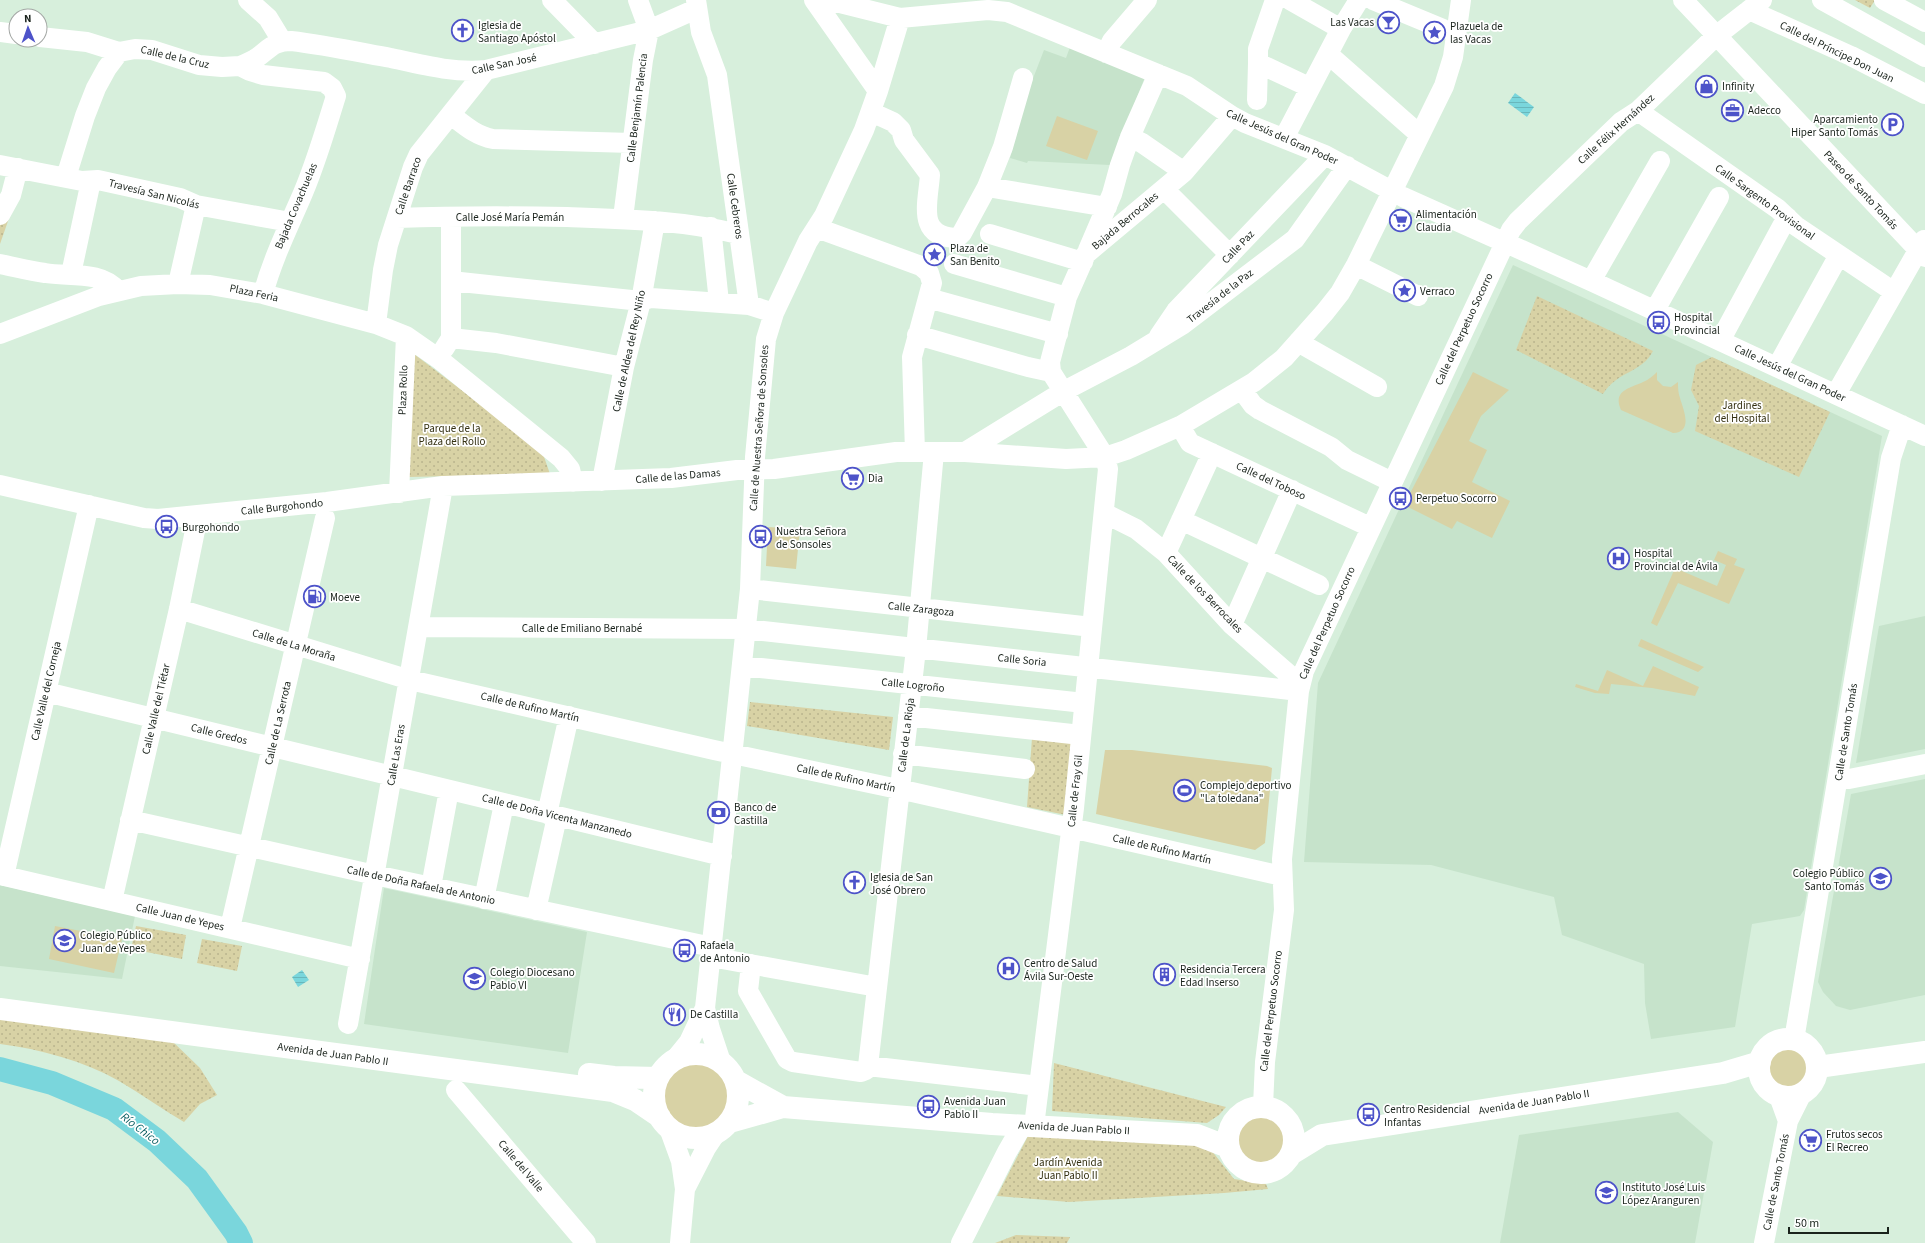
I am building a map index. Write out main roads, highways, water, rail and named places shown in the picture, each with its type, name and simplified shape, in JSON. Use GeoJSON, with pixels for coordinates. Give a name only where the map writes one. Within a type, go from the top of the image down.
{"type":"FeatureCollection","features":[{"type":"Feature","properties":{"kind":"main road","name":"Avenida de Juan Pablo II"},"geometry":{"type":"LineString","coordinates":[[0,994],[614,1077],[658,1078]]}},
{"type":"Feature","properties":{"kind":"main road","name":"Avenida de Juan Pablo II"},"geometry":{"type":"LineString","coordinates":[[0,1009],[613,1091],[635,1100],[664,1123]]}},
{"type":"Feature","properties":{"kind":"main road"},"geometry":{"type":"LineString","coordinates":[[1780,1040],[1794,1040],[1803,1043],[1811,1049],[1816,1058],[1818,1067],[1814,1083],[1801,1095],[1790,1098],[1779,1096],[1769,1090],[1761,1071],[1763,1053],[1772,1044],[1780,1040]]}},
{"type":"Feature","properties":{"kind":"main road"},"geometry":{"type":"LineString","coordinates":[[1818,1067],[1925,1052]]}},
{"type":"Feature","properties":{"kind":"main road"},"geometry":{"type":"LineString","coordinates":[[692,1054],[707,1055],[722,1062],[730,1070],[736,1081],[739,1095],[737,1109],[723,1127],[700,1138],[683,1136],[664,1123],[655,1105],[654,1091],[658,1078],[666,1066],[676,1058],[692,1054]]}},
{"type":"Feature","properties":{"kind":"main road","name":"Avenida de Juan Pablo II"},"geometry":{"type":"LineString","coordinates":[[1291,1154],[1322,1135],[1723,1073],[1761,1071]]}},
{"type":"Feature","properties":{"kind":"main road","name":"Avenida de Juan Pablo II"},"geometry":{"type":"LineString","coordinates":[[736,1081],[783,1107]]}},
{"type":"Feature","properties":{"kind":"main road"},"geometry":{"type":"LineString","coordinates":[[1263,1106],[1280,1112],[1292,1127],[1295,1141],[1291,1154],[1286,1162],[1278,1168],[1258,1173],[1239,1165],[1229,1137],[1243,1112],[1263,1106]]}},
{"type":"Feature","properties":{"kind":"main road","name":"Avenida de Juan Pablo II"},"geometry":{"type":"LineString","coordinates":[[723,1127],[783,1107],[992,1124],[1229,1137]]}},
{"type":"Feature","properties":{"kind":"main road","name":"Avenida de Juan Pablo II"},"geometry":{"type":"LineString","coordinates":[[1292,1127],[1322,1135]]}},
{"type":"Feature","properties":{"kind":"water"},"geometry":{"type":"Polygon","coordinates":[[[1515,93],[1534,107],[1527,117],[1508,103],[1515,93]]]}},
{"type":"Feature","properties":{"kind":"water"},"geometry":{"type":"Polygon","coordinates":[[[302,970],[309,980],[298,987],[292,977],[302,970]]]}},
{"type":"Feature","properties":{"kind":"waterway","name":"Río Chico"},"geometry":{"type":"LineString","coordinates":[[0,1069],[52,1083],[114,1109],[157,1141],[197,1179],[236,1233],[241,1243]]}},
{"type":"Feature","properties":{"kind":"place","name":"Las Vacas"},"geometry":{"type":"Point","coordinates":[1389,22]}},
{"type":"Feature","properties":{"kind":"place","name":"Iglesia de Santiago Apóstol"},"geometry":{"type":"Point","coordinates":[463,31]}},
{"type":"Feature","properties":{"kind":"place","name":"Plazuela de las Vacas"},"geometry":{"type":"Point","coordinates":[1434,32]}},
{"type":"Feature","properties":{"kind":"place","name":"Infinity"},"geometry":{"type":"Point","coordinates":[1707,86]}},
{"type":"Feature","properties":{"kind":"place","name":"Adecco"},"geometry":{"type":"Point","coordinates":[1733,110]}},
{"type":"Feature","properties":{"kind":"place","name":"Aparcamiento Hiper Santo Tomás"},"geometry":{"type":"Point","coordinates":[1893,125]}},
{"type":"Feature","properties":{"kind":"place","name":"Alimentación Claudia"},"geometry":{"type":"Point","coordinates":[1401,220]}},
{"type":"Feature","properties":{"kind":"place","name":"Plaza de San Benito"},"geometry":{"type":"Point","coordinates":[935,254]}},
{"type":"Feature","properties":{"kind":"place","name":"Verraco"},"geometry":{"type":"Point","coordinates":[1405,291]}},
{"type":"Feature","properties":{"kind":"place","name":"Hospital Provincial"},"geometry":{"type":"Point","coordinates":[1659,323]}},
{"type":"Feature","properties":{"kind":"place","name":"Dia"},"geometry":{"type":"Point","coordinates":[853,478]}},
{"type":"Feature","properties":{"kind":"place","name":"Perpetuo Socorro"},"geometry":{"type":"Point","coordinates":[1400,498]}},
{"type":"Feature","properties":{"kind":"place","name":"Burgohondo"},"geometry":{"type":"Point","coordinates":[167,527]}},
{"type":"Feature","properties":{"kind":"place","name":"Nuestra Señora de Sonsoles"},"geometry":{"type":"Point","coordinates":[760,537]}},
{"type":"Feature","properties":{"kind":"place","name":"Hospital Provincial de Ávila"},"geometry":{"type":"Point","coordinates":[1619,559]}},
{"type":"Feature","properties":{"kind":"place","name":"Moeve"},"geometry":{"type":"Point","coordinates":[315,597]}},
{"type":"Feature","properties":{"kind":"place","name":"Complejo deportivo \"La toledana\""},"geometry":{"type":"Point","coordinates":[1184,791]}},
{"type":"Feature","properties":{"kind":"place","name":"Banco de Castilla"},"geometry":{"type":"Point","coordinates":[718,813]}},
{"type":"Feature","properties":{"kind":"place","name":"Colegio Público Santo Tomás"},"geometry":{"type":"Point","coordinates":[1880,879]}},
{"type":"Feature","properties":{"kind":"place","name":"Iglesia de San José Obrero"},"geometry":{"type":"Point","coordinates":[855,883]}},
{"type":"Feature","properties":{"kind":"place","name":"Colegio Público Juan de Yepes"},"geometry":{"type":"Point","coordinates":[65,941]}},
{"type":"Feature","properties":{"kind":"place","name":"Rafaela de Antonio"},"geometry":{"type":"Point","coordinates":[685,951]}},
{"type":"Feature","properties":{"kind":"place","name":"Centro de Salud Ávila Sur-Oeste"},"geometry":{"type":"Point","coordinates":[1008,969]}},
{"type":"Feature","properties":{"kind":"place","name":"Residencia Tercera Edad Inserso"},"geometry":{"type":"Point","coordinates":[1164,975]}},
{"type":"Feature","properties":{"kind":"place","name":"Colegio Diocesano Pablo VI"},"geometry":{"type":"Point","coordinates":[475,978]}},
{"type":"Feature","properties":{"kind":"place","name":"De Castilla"},"geometry":{"type":"Point","coordinates":[675,1014]}},
{"type":"Feature","properties":{"kind":"place","name":"Avenida Juan Pablo II"},"geometry":{"type":"Point","coordinates":[929,1107]}},
{"type":"Feature","properties":{"kind":"place","name":"Centro Residencial Infantas"},"geometry":{"type":"Point","coordinates":[1369,1115]}},
{"type":"Feature","properties":{"kind":"place","name":"Frutos secos El Recreo"},"geometry":{"type":"Point","coordinates":[1810,1140]}},
{"type":"Feature","properties":{"kind":"place","name":"Instituto José Luis López Aranguren"},"geometry":{"type":"Point","coordinates":[1607,1193]}},
{"type":"Feature","properties":{"kind":"park label","name":"Jardines del Hospital"},"geometry":{"type":"Point","coordinates":[1742,411]}},
{"type":"Feature","properties":{"kind":"park label","name":"Parque de la Plaza del Rollo"},"geometry":{"type":"Point","coordinates":[452,434]}},
{"type":"Feature","properties":{"kind":"park label","name":"Jardín Avenida Juan Pablo II"},"geometry":{"type":"Point","coordinates":[1068,1168]}}]}
